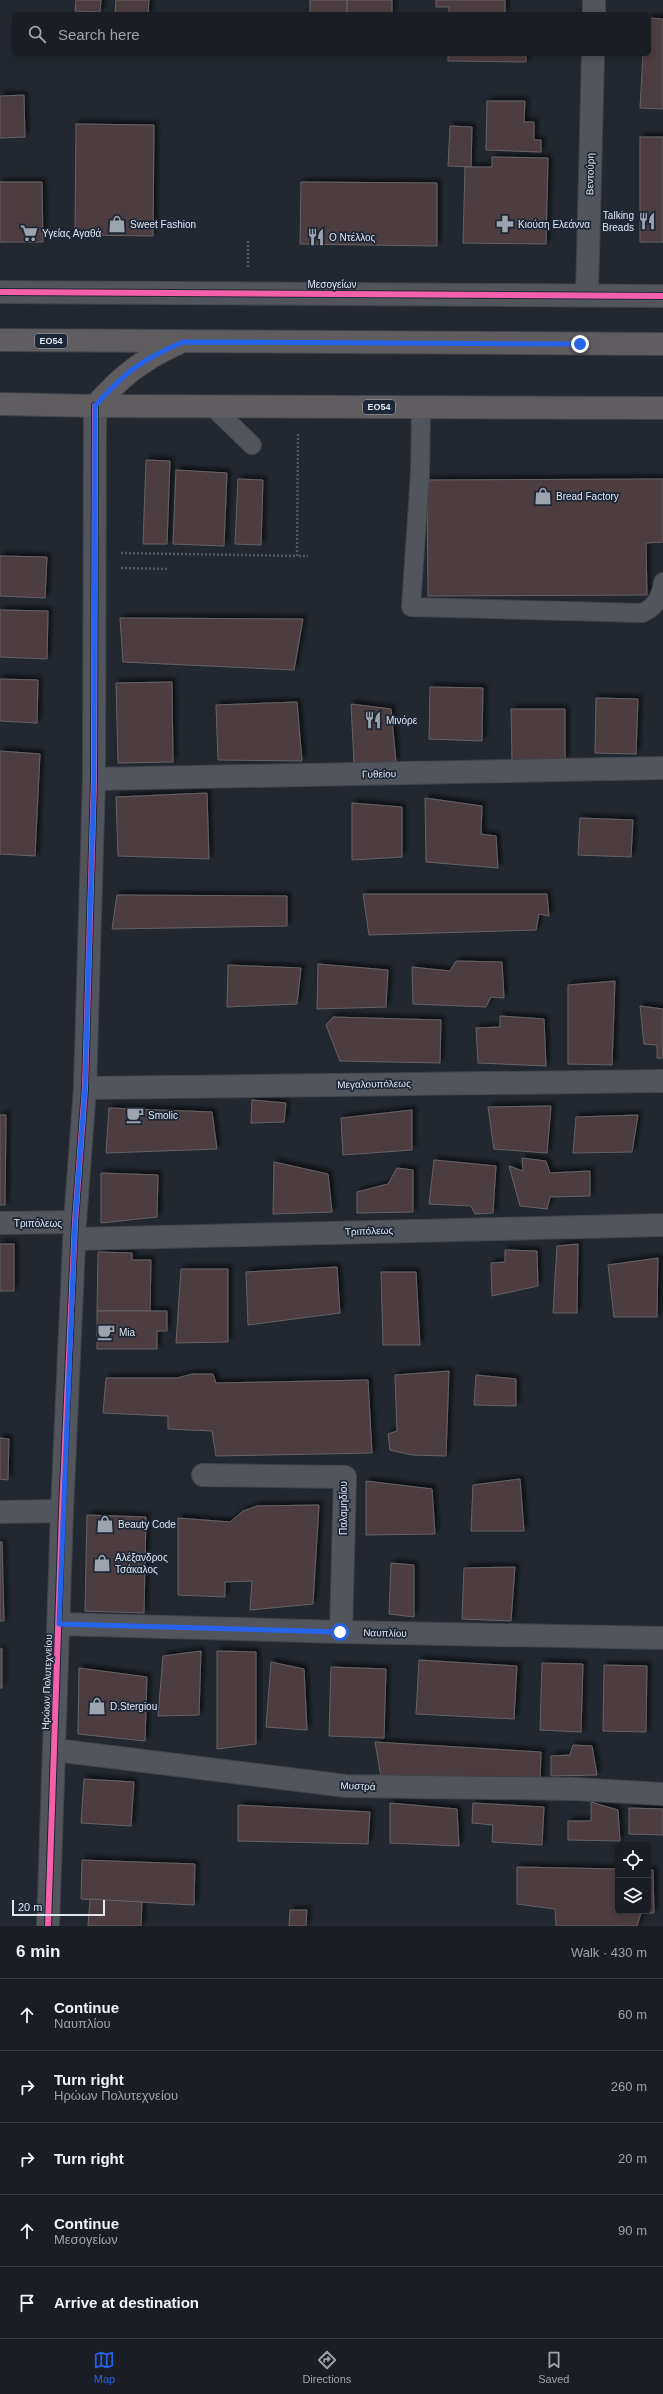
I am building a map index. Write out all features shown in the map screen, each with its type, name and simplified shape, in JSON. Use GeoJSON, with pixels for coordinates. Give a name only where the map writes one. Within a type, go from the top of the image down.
{"type":"FeatureCollection","features":[{"type":"Feature","properties":{"kind":"main road","name":"ΕΟ54"},"geometry":{"type":"LineString","coordinates":[[0,340],[663,344]]}},
{"type":"Feature","properties":{"kind":"main road"},"geometry":{"type":"LineString","coordinates":[[95,406],[114,385],[139,363],[183,342]]}},
{"type":"Feature","properties":{"kind":"main road","name":"ΕΟ54"},"geometry":{"type":"LineString","coordinates":[[0,404],[213,407],[663,408]]}},
{"type":"Feature","properties":{"kind":"street"},"geometry":{"type":"LineString","coordinates":[[594,0],[594,12]]}},
{"type":"Feature","properties":{"kind":"street","name":"Βεντούρη"},"geometry":{"type":"LineString","coordinates":[[587,295],[593,56]]}},
{"type":"Feature","properties":{"kind":"street","name":"Μεσογείων"},"geometry":{"type":"LineString","coordinates":[[0,292],[663,296]]}},
{"type":"Feature","properties":{"kind":"street","name":"Ηρώων Πολυτεχνείου"},"geometry":{"type":"LineString","coordinates":[[48,1926],[62,1511],[75,1231],[85,1088],[94,779],[95,406]]}},
{"type":"Feature","properties":{"kind":"street","name":"Γυθείου"},"geometry":{"type":"LineString","coordinates":[[94,779],[663,768]]}},
{"type":"Feature","properties":{"kind":"street","name":"Μεγαλουπόλεως"},"geometry":{"type":"LineString","coordinates":[[85,1088],[663,1081]]}},
{"type":"Feature","properties":{"kind":"street","name":"Τριπόλεως"},"geometry":{"type":"LineString","coordinates":[[0,1223],[75,1231],[663,1225]]}},
{"type":"Feature","properties":{"kind":"street","name":"Παλαμηδίου"},"geometry":{"type":"LineString","coordinates":[[202,1475],[345,1477],[340,1632]]}},
{"type":"Feature","properties":{"kind":"street"},"geometry":{"type":"LineString","coordinates":[[0,1512],[62,1511]]}},
{"type":"Feature","properties":{"kind":"street","name":"Ναυπλίου"},"geometry":{"type":"LineString","coordinates":[[59,1624],[340,1632],[663,1638]]}},
{"type":"Feature","properties":{"kind":"street","name":"Μυστρά"},"geometry":{"type":"LineString","coordinates":[[55,1750],[346,1786],[575,1789],[663,1794]]}},
{"type":"Feature","properties":{"kind":"lane"},"geometry":{"type":"LineString","coordinates":[[213,407],[252,445]]}},
{"type":"Feature","properties":{"kind":"lane"},"geometry":{"type":"LineString","coordinates":[[421,407],[420,474],[411,607],[642,613],[649,610],[661,595],[663,582]]}},
{"type":"Feature","properties":{"kind":"path"},"geometry":{"type":"LineString","coordinates":[[297,556],[298,406]]}},
{"type":"Feature","properties":{"kind":"path"},"geometry":{"type":"LineString","coordinates":[[95,560],[308,556]]}},
{"type":"Feature","properties":{"kind":"path"},"geometry":{"type":"LineString","coordinates":[[95,560],[169,569]]}},
{"type":"Feature","properties":{"kind":"building"},"geometry":{"type":"Polygon","coordinates":[[[76,0],[101,0],[100,12],[75,11],[76,0]]]}},
{"type":"Feature","properties":{"kind":"building"},"geometry":{"type":"Polygon","coordinates":[[[116,0],[149,0],[148,12],[115,12],[116,0]]]}},
{"type":"Feature","properties":{"kind":"building"},"geometry":{"type":"Polygon","coordinates":[[[310,0],[347,0],[347,12],[310,12],[310,0]]]}},
{"type":"Feature","properties":{"kind":"building"},"geometry":{"type":"Polygon","coordinates":[[[347,0],[392,0],[392,12],[347,12],[347,0]]]}},
{"type":"Feature","properties":{"kind":"building"},"geometry":{"type":"Polygon","coordinates":[[[436,0],[505,0],[505,12],[449,12],[449,7],[436,7],[436,0]]]}},
{"type":"Feature","properties":{"kind":"building"},"geometry":{"type":"Polygon","coordinates":[[[651,18],[663,19],[663,109],[640,108],[643,56],[651,56],[651,18]]]}},
{"type":"Feature","properties":{"kind":"building"},"geometry":{"type":"Polygon","coordinates":[[[448,56],[526,56],[526,62],[448,61],[448,56]]]}},
{"type":"Feature","properties":{"kind":"building"},"geometry":{"type":"Polygon","coordinates":[[[24,95],[25,137],[0,138],[0,96],[24,95]]]}},
{"type":"Feature","properties":{"kind":"building"},"geometry":{"type":"Polygon","coordinates":[[[487,101],[525,101],[524,122],[534,122],[534,140],[541,140],[541,152],[486,150],[487,101]]]}},
{"type":"Feature","properties":{"kind":"building"},"geometry":{"type":"Polygon","coordinates":[[[76,124],[154,125],[153,236],[75,235],[76,124]]]}},
{"type":"Feature","properties":{"kind":"building"},"geometry":{"type":"Polygon","coordinates":[[[450,126],[472,127],[471,167],[448,166],[450,126]]]}},
{"type":"Feature","properties":{"kind":"building"},"geometry":{"type":"Polygon","coordinates":[[[640,137],[663,137],[663,242],[640,242],[640,137]]]}},
{"type":"Feature","properties":{"kind":"building"},"geometry":{"type":"Polygon","coordinates":[[[492,157],[548,158],[546,244],[463,243],[465,167],[492,167],[492,157]]]}},
{"type":"Feature","properties":{"kind":"building"},"geometry":{"type":"Polygon","coordinates":[[[0,182],[42,182],[43,242],[0,242],[0,182]]]}},
{"type":"Feature","properties":{"kind":"building"},"geometry":{"type":"Polygon","coordinates":[[[301,182],[437,183],[437,246],[300,244],[301,182]]]}},
{"type":"Feature","properties":{"kind":"building"},"geometry":{"type":"Polygon","coordinates":[[[146,460],[170,461],[167,544],[143,544],[146,460]]]}},
{"type":"Feature","properties":{"kind":"building"},"geometry":{"type":"Polygon","coordinates":[[[176,470],[227,473],[224,546],[173,544],[176,470]]]}},
{"type":"Feature","properties":{"kind":"building"},"geometry":{"type":"Polygon","coordinates":[[[238,479],[263,480],[261,545],[235,544],[238,479]]]}},
{"type":"Feature","properties":{"kind":"building"},"geometry":{"type":"Polygon","coordinates":[[[663,479],[663,542],[646,543],[647,595],[428,596],[427,480],[663,479]]]}},
{"type":"Feature","properties":{"kind":"building"},"geometry":{"type":"Polygon","coordinates":[[[0,556],[47,557],[45,598],[0,596],[0,556]]]}},
{"type":"Feature","properties":{"kind":"building"},"geometry":{"type":"Polygon","coordinates":[[[0,610],[48,611],[47,659],[0,657],[0,610]]]}},
{"type":"Feature","properties":{"kind":"building"},"geometry":{"type":"Polygon","coordinates":[[[120,618],[303,619],[294,670],[123,662],[120,618]]]}},
{"type":"Feature","properties":{"kind":"building"},"geometry":{"type":"Polygon","coordinates":[[[0,679],[38,680],[37,723],[0,721],[0,679]]]}},
{"type":"Feature","properties":{"kind":"building"},"geometry":{"type":"Polygon","coordinates":[[[172,682],[173,762],[118,763],[116,683],[172,682]]]}},
{"type":"Feature","properties":{"kind":"building"},"geometry":{"type":"Polygon","coordinates":[[[430,687],[483,688],[482,741],[429,739],[430,687]]]}},
{"type":"Feature","properties":{"kind":"building"},"geometry":{"type":"Polygon","coordinates":[[[596,698],[638,699],[636,754],[595,753],[596,698]]]}},
{"type":"Feature","properties":{"kind":"building"},"geometry":{"type":"Polygon","coordinates":[[[297,702],[302,761],[218,760],[216,705],[297,702]]]}},
{"type":"Feature","properties":{"kind":"building"},"geometry":{"type":"Polygon","coordinates":[[[351,704],[391,709],[396,762],[354,763],[351,704]]]}},
{"type":"Feature","properties":{"kind":"building"},"geometry":{"type":"Polygon","coordinates":[[[511,709],[565,709],[565,760],[512,760],[511,709]]]}},
{"type":"Feature","properties":{"kind":"building"},"geometry":{"type":"Polygon","coordinates":[[[0,751],[40,754],[35,856],[0,854],[0,751]]]}},
{"type":"Feature","properties":{"kind":"building"},"geometry":{"type":"Polygon","coordinates":[[[207,793],[209,859],[118,856],[116,797],[207,793]]]}},
{"type":"Feature","properties":{"kind":"building"},"geometry":{"type":"Polygon","coordinates":[[[425,798],[482,806],[481,834],[496,836],[498,868],[426,862],[425,798]]]}},
{"type":"Feature","properties":{"kind":"building"},"geometry":{"type":"Polygon","coordinates":[[[352,803],[402,807],[402,857],[352,860],[352,803]]]}},
{"type":"Feature","properties":{"kind":"building"},"geometry":{"type":"Polygon","coordinates":[[[580,818],[633,820],[631,857],[578,855],[580,818]]]}},
{"type":"Feature","properties":{"kind":"building"},"geometry":{"type":"Polygon","coordinates":[[[363,894],[547,894],[549,916],[539,914],[536,930],[369,935],[363,894]]]}},
{"type":"Feature","properties":{"kind":"building"},"geometry":{"type":"Polygon","coordinates":[[[117,895],[287,896],[287,926],[112,929],[117,895]]]}},
{"type":"Feature","properties":{"kind":"building"},"geometry":{"type":"Polygon","coordinates":[[[456,961],[502,962],[504,998],[491,997],[486,1007],[413,1004],[412,967],[450,971],[456,961]]]}},
{"type":"Feature","properties":{"kind":"building"},"geometry":{"type":"Polygon","coordinates":[[[318,964],[388,970],[386,1007],[317,1009],[318,964]]]}},
{"type":"Feature","properties":{"kind":"building"},"geometry":{"type":"Polygon","coordinates":[[[228,965],[301,968],[297,1004],[227,1007],[228,965]]]}},
{"type":"Feature","properties":{"kind":"building"},"geometry":{"type":"Polygon","coordinates":[[[615,981],[612,1065],[568,1064],[568,985],[615,981]]]}},
{"type":"Feature","properties":{"kind":"building"},"geometry":{"type":"Polygon","coordinates":[[[640,1006],[663,1009],[663,1058],[657,1058],[657,1045],[644,1044],[640,1006]]]}},
{"type":"Feature","properties":{"kind":"building"},"geometry":{"type":"Polygon","coordinates":[[[500,1016],[544,1019],[546,1066],[478,1063],[476,1028],[500,1027],[500,1016]]]}},
{"type":"Feature","properties":{"kind":"building"},"geometry":{"type":"Polygon","coordinates":[[[333,1017],[441,1020],[440,1063],[340,1061],[326,1025],[333,1017]]]}},
{"type":"Feature","properties":{"kind":"building"},"geometry":{"type":"Polygon","coordinates":[[[252,1100],[286,1103],[284,1122],[251,1123],[252,1100]]]}},
{"type":"Feature","properties":{"kind":"building"},"geometry":{"type":"Polygon","coordinates":[[[551,1106],[547,1153],[494,1149],[488,1107],[551,1106]]]}},
{"type":"Feature","properties":{"kind":"building"},"geometry":{"type":"Polygon","coordinates":[[[109,1108],[212,1112],[217,1149],[106,1153],[109,1108]]]}},
{"type":"Feature","properties":{"kind":"building"},"geometry":{"type":"Polygon","coordinates":[[[412,1110],[412,1150],[343,1155],[341,1118],[412,1110]]]}},
{"type":"Feature","properties":{"kind":"building"},"geometry":{"type":"Polygon","coordinates":[[[0,1115],[6,1115],[5,1205],[0,1205],[0,1115]]]}},
{"type":"Feature","properties":{"kind":"building"},"geometry":{"type":"Polygon","coordinates":[[[638,1115],[632,1152],[573,1153],[576,1117],[638,1115]]]}},
{"type":"Feature","properties":{"kind":"building"},"geometry":{"type":"Polygon","coordinates":[[[522,1158],[546,1161],[550,1173],[590,1171],[590,1196],[550,1197],[547,1209],[520,1206],[509,1166],[523,1171],[522,1158]]]}},
{"type":"Feature","properties":{"kind":"building"},"geometry":{"type":"Polygon","coordinates":[[[434,1160],[496,1166],[493,1213],[475,1214],[471,1206],[429,1204],[434,1160]]]}},
{"type":"Feature","properties":{"kind":"building"},"geometry":{"type":"Polygon","coordinates":[[[274,1162],[328,1174],[332,1212],[273,1214],[274,1162]]]}},
{"type":"Feature","properties":{"kind":"building"},"geometry":{"type":"Polygon","coordinates":[[[397,1168],[413,1170],[413,1212],[357,1213],[357,1192],[388,1184],[397,1168]]]}},
{"type":"Feature","properties":{"kind":"building"},"geometry":{"type":"Polygon","coordinates":[[[101,1173],[158,1175],[157,1217],[101,1223],[101,1173]]]}},
{"type":"Feature","properties":{"kind":"building"},"geometry":{"type":"Polygon","coordinates":[[[0,1244],[14,1244],[14,1291],[0,1291],[0,1244]]]}},
{"type":"Feature","properties":{"kind":"building"},"geometry":{"type":"Polygon","coordinates":[[[578,1244],[577,1313],[553,1313],[557,1246],[578,1244]]]}},
{"type":"Feature","properties":{"kind":"building"},"geometry":{"type":"Polygon","coordinates":[[[505,1250],[537,1251],[538,1286],[492,1296],[491,1263],[505,1262],[505,1250]]]}},
{"type":"Feature","properties":{"kind":"building"},"geometry":{"type":"Polygon","coordinates":[[[98,1252],[132,1253],[132,1260],[151,1260],[150,1311],[97,1311],[98,1252]]]}},
{"type":"Feature","properties":{"kind":"building"},"geometry":{"type":"Polygon","coordinates":[[[658,1258],[657,1317],[614,1317],[608,1265],[658,1258]]]}},
{"type":"Feature","properties":{"kind":"building"},"geometry":{"type":"Polygon","coordinates":[[[337,1267],[340,1313],[248,1325],[246,1272],[337,1267]]]}},
{"type":"Feature","properties":{"kind":"building"},"geometry":{"type":"Polygon","coordinates":[[[181,1269],[228,1269],[228,1342],[176,1343],[181,1269]]]}},
{"type":"Feature","properties":{"kind":"building"},"geometry":{"type":"Polygon","coordinates":[[[381,1272],[416,1272],[420,1345],[383,1345],[381,1272]]]}},
{"type":"Feature","properties":{"kind":"building"},"geometry":{"type":"Polygon","coordinates":[[[97,1311],[167,1311],[167,1331],[157,1331],[157,1349],[97,1349],[97,1311]]]}},
{"type":"Feature","properties":{"kind":"building"},"geometry":{"type":"Polygon","coordinates":[[[449,1371],[446,1456],[412,1455],[390,1450],[388,1434],[397,1431],[395,1375],[449,1371]]]}},
{"type":"Feature","properties":{"kind":"building"},"geometry":{"type":"Polygon","coordinates":[[[192,1374],[213,1374],[216,1383],[368,1380],[372,1453],[216,1456],[212,1431],[168,1429],[168,1416],[103,1413],[106,1378],[177,1378],[192,1374]]]}},
{"type":"Feature","properties":{"kind":"building"},"geometry":{"type":"Polygon","coordinates":[[[476,1375],[516,1379],[516,1406],[474,1405],[476,1375]]]}},
{"type":"Feature","properties":{"kind":"building"},"geometry":{"type":"Polygon","coordinates":[[[0,1438],[9,1439],[8,1480],[0,1479],[0,1438]]]}},
{"type":"Feature","properties":{"kind":"building"},"geometry":{"type":"Polygon","coordinates":[[[520,1479],[524,1531],[471,1531],[473,1485],[520,1479]]]}},
{"type":"Feature","properties":{"kind":"building"},"geometry":{"type":"Polygon","coordinates":[[[366,1481],[432,1489],[435,1534],[366,1535],[366,1481]]]}},
{"type":"Feature","properties":{"kind":"building"},"geometry":{"type":"Polygon","coordinates":[[[319,1505],[313,1604],[250,1610],[252,1581],[225,1582],[225,1597],[178,1595],[178,1518],[230,1522],[243,1511],[257,1506],[319,1505]]]}},
{"type":"Feature","properties":{"kind":"building"},"geometry":{"type":"Polygon","coordinates":[[[87,1515],[146,1517],[144,1613],[85,1611],[87,1515]]]}},
{"type":"Feature","properties":{"kind":"building"},"geometry":{"type":"Polygon","coordinates":[[[0,1542],[2,1542],[4,1621],[0,1621],[0,1542]]]}},
{"type":"Feature","properties":{"kind":"building"},"geometry":{"type":"Polygon","coordinates":[[[391,1563],[414,1565],[414,1617],[389,1614],[391,1563]]]}},
{"type":"Feature","properties":{"kind":"building"},"geometry":{"type":"Polygon","coordinates":[[[515,1567],[511,1621],[462,1619],[464,1568],[515,1567]]]}},
{"type":"Feature","properties":{"kind":"building"},"geometry":{"type":"Polygon","coordinates":[[[0,1649],[2,1649],[2,1688],[0,1688],[0,1649]]]}},
{"type":"Feature","properties":{"kind":"building"},"geometry":{"type":"Polygon","coordinates":[[[201,1651],[199,1715],[158,1716],[163,1656],[201,1651]]]}},
{"type":"Feature","properties":{"kind":"building"},"geometry":{"type":"Polygon","coordinates":[[[217,1651],[256,1652],[256,1744],[217,1749],[217,1651]]]}},
{"type":"Feature","properties":{"kind":"building"},"geometry":{"type":"Polygon","coordinates":[[[419,1660],[517,1666],[514,1719],[416,1714],[419,1660]]]}},
{"type":"Feature","properties":{"kind":"building"},"geometry":{"type":"Polygon","coordinates":[[[271,1662],[304,1669],[307,1730],[266,1727],[271,1662]]]}},
{"type":"Feature","properties":{"kind":"building"},"geometry":{"type":"Polygon","coordinates":[[[542,1663],[583,1664],[581,1732],[540,1730],[542,1663]]]}},
{"type":"Feature","properties":{"kind":"building"},"geometry":{"type":"Polygon","coordinates":[[[604,1665],[647,1666],[646,1732],[603,1731],[604,1665]]]}},
{"type":"Feature","properties":{"kind":"building"},"geometry":{"type":"Polygon","coordinates":[[[331,1667],[386,1669],[384,1738],[329,1736],[331,1667]]]}},
{"type":"Feature","properties":{"kind":"building"},"geometry":{"type":"Polygon","coordinates":[[[79,1668],[147,1677],[145,1741],[78,1734],[79,1668]]]}},
{"type":"Feature","properties":{"kind":"building"},"geometry":{"type":"Polygon","coordinates":[[[375,1742],[541,1752],[540,1785],[381,1777],[375,1742]]]}},
{"type":"Feature","properties":{"kind":"building"},"geometry":{"type":"Polygon","coordinates":[[[573,1745],[592,1746],[597,1775],[551,1776],[551,1756],[570,1755],[573,1745]]]}},
{"type":"Feature","properties":{"kind":"building"},"geometry":{"type":"Polygon","coordinates":[[[84,1779],[134,1782],[131,1826],[81,1823],[84,1779]]]}},
{"type":"Feature","properties":{"kind":"building"},"geometry":{"type":"Polygon","coordinates":[[[591,1802],[618,1810],[620,1841],[568,1840],[568,1821],[591,1821],[591,1802]]]}},
{"type":"Feature","properties":{"kind":"building"},"geometry":{"type":"Polygon","coordinates":[[[390,1803],[457,1809],[459,1846],[390,1843],[390,1803]]]}},
{"type":"Feature","properties":{"kind":"building"},"geometry":{"type":"Polygon","coordinates":[[[473,1803],[544,1807],[542,1845],[492,1842],[493,1825],[472,1823],[473,1803]]]}},
{"type":"Feature","properties":{"kind":"building"},"geometry":{"type":"Polygon","coordinates":[[[238,1805],[370,1812],[368,1844],[238,1841],[238,1805]]]}},
{"type":"Feature","properties":{"kind":"building"},"geometry":{"type":"Polygon","coordinates":[[[629,1808],[663,1809],[663,1835],[629,1834],[629,1808]]]}},
{"type":"Feature","properties":{"kind":"building"},"geometry":{"type":"Polygon","coordinates":[[[82,1860],[195,1864],[194,1905],[81,1899],[82,1860]]]}},
{"type":"Feature","properties":{"kind":"building"},"geometry":{"type":"Polygon","coordinates":[[[517,1867],[615,1869],[615,1914],[641,1914],[637,1926],[556,1926],[555,1909],[517,1904],[517,1867]]]}},
{"type":"Feature","properties":{"kind":"building"},"geometry":{"type":"Polygon","coordinates":[[[651,1870],[653,1870],[654,1913],[651,1913],[651,1870]]]}},
{"type":"Feature","properties":{"kind":"building"},"geometry":{"type":"Polygon","coordinates":[[[90,1899],[142,1902],[141,1926],[88,1926],[90,1899]]]}},
{"type":"Feature","properties":{"kind":"building"},"geometry":{"type":"Polygon","coordinates":[[[290,1910],[307,1910],[306,1926],[289,1926],[290,1910]]]}},
{"type":"Feature","properties":{"kind":"cycle path"},"geometry":{"type":"LineString","coordinates":[[0,292],[663,296]]}},
{"type":"Feature","properties":{"kind":"cycle path"},"geometry":{"type":"LineString","coordinates":[[48,1926],[62,1511],[75,1222],[85,1088],[94,779],[95,406]]}},
{"type":"Feature","properties":{"kind":"place","name":"Talking Breads"},"geometry":{"type":"Point","coordinates":[647,221]}},
{"type":"Feature","properties":{"kind":"place","name":"Sweet Fashion"},"geometry":{"type":"Point","coordinates":[117,224]}},
{"type":"Feature","properties":{"kind":"place","name":"Κιούση Ελεάννα"},"geometry":{"type":"Point","coordinates":[505,224]}},
{"type":"Feature","properties":{"kind":"place","name":"Υγείας Αγαθά"},"geometry":{"type":"Point","coordinates":[29,233]}},
{"type":"Feature","properties":{"kind":"place","name":"Ο Ντέλλος"},"geometry":{"type":"Point","coordinates":[316,237]}},
{"type":"Feature","properties":{"kind":"place","name":"Bread Factory"},"geometry":{"type":"Point","coordinates":[543,496]}},
{"type":"Feature","properties":{"kind":"place","name":"Μινόρε"},"geometry":{"type":"Point","coordinates":[373,720]}},
{"type":"Feature","properties":{"kind":"place","name":"Smolic"},"geometry":{"type":"Point","coordinates":[135,1115]}},
{"type":"Feature","properties":{"kind":"place","name":"Mia"},"geometry":{"type":"Point","coordinates":[106,1332]}},
{"type":"Feature","properties":{"kind":"place","name":"Beauty Code"},"geometry":{"type":"Point","coordinates":[105,1524]}},
{"type":"Feature","properties":{"kind":"place","name":"Αλέξανδρος Τσάκαλος"},"geometry":{"type":"Point","coordinates":[102,1563]}},
{"type":"Feature","properties":{"kind":"place","name":"D.Stergiou"},"geometry":{"type":"Point","coordinates":[97,1706]}},
{"type":"Feature","properties":{"kind":"route"},"geometry":{"type":"LineString","coordinates":[[340,1632],[59,1624],[62,1511],[75,1222],[85,1088],[94,779],[95,406],[126,373],[139,363],[158,352],[183,342],[580,344]]}}]}
